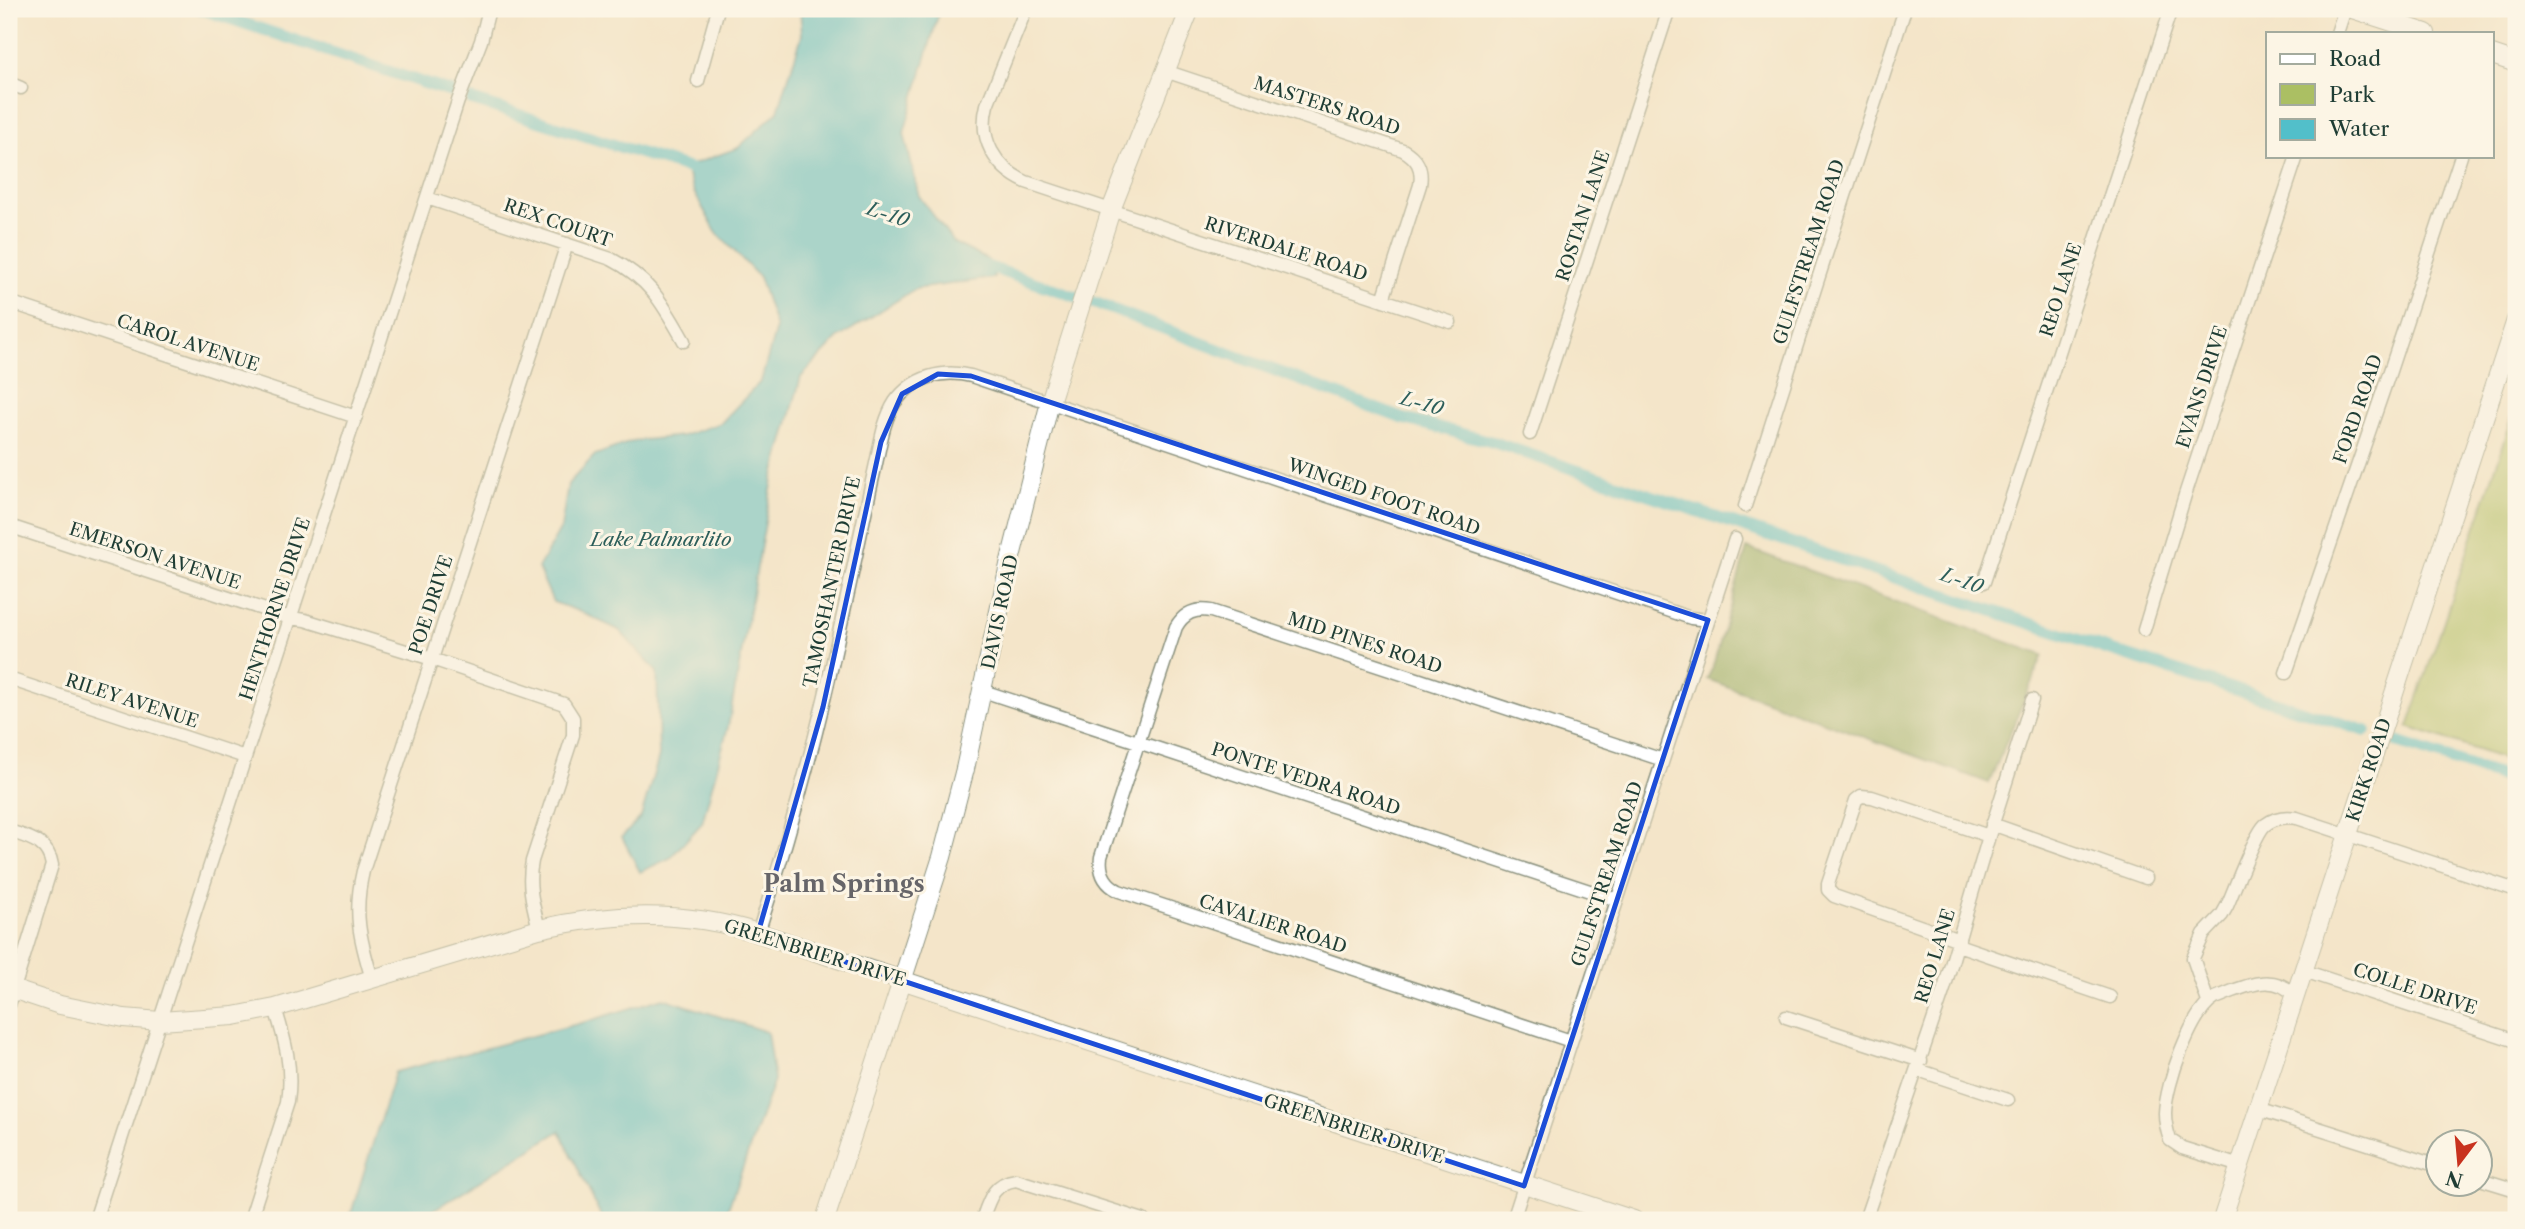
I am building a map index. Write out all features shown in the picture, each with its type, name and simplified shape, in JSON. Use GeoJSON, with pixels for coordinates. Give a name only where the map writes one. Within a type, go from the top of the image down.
{"type":"FeatureCollection","features":[{"type":"Feature","properties":{"kind":"street","name":"HENTHORNE DRIVE"},"geometry":{"type":"LineString","coordinates":[[95,1220],[427,198],[481,41],[489,9]]}},
{"type":"Feature","properties":{"kind":"street"},"geometry":{"type":"LineString","coordinates":[[698,81],[718,9]]}},
{"type":"Feature","properties":{"kind":"street","name":"RIVERDALE ROAD"},"geometry":{"type":"LineString","coordinates":[[1026,9],[985,113],[986,136],[991,151],[1000,164],[1018,178],[1450,322]]}},
{"type":"Feature","properties":{"kind":"street","name":"DAVIS ROAD"},"geometry":{"type":"LineString","coordinates":[[825,1220],[942,857],[983,691],[1009,565],[1050,402],[1084,289],[1111,210],[1190,9]]}},
{"type":"Feature","properties":{"kind":"street","name":"ROSTAN LANE"},"geometry":{"type":"LineString","coordinates":[[1530,434],[1669,9]]}},
{"type":"Feature","properties":{"kind":"street","name":"GULFSTREAM ROAD"},"geometry":{"type":"LineString","coordinates":[[1745,506],[1905,9]]}},
{"type":"Feature","properties":{"kind":"street","name":"REO LANE"},"geometry":{"type":"LineString","coordinates":[[1984,582],[2171,9]]}},
{"type":"Feature","properties":{"kind":"street"},"geometry":{"type":"LineString","coordinates":[[2337,32],[2345,9]]}},
{"type":"Feature","properties":{"kind":"street"},"geometry":{"type":"LineString","coordinates":[[2352,9],[2423,32]]}},
{"type":"Feature","properties":{"kind":"street"},"geometry":{"type":"LineString","coordinates":[[2494,58],[2516,63]]}},
{"type":"Feature","properties":{"kind":"street","name":"MASTERS ROAD"},"geometry":{"type":"LineString","coordinates":[[1165,71],[1411,154],[1420,168],[1420,185],[1382,300]]}},
{"type":"Feature","properties":{"kind":"street","name":"EVANS DRIVE"},"geometry":{"type":"LineString","coordinates":[[2144,630],[2296,158]]}},
{"type":"Feature","properties":{"kind":"street","name":"FORD ROAD"},"geometry":{"type":"LineString","coordinates":[[2286,673],[2460,158]]}},
{"type":"Feature","properties":{"kind":"street","name":"REX COURT"},"geometry":{"type":"LineString","coordinates":[[427,198],[611,259],[640,277],[662,303],[684,341]]}},
{"type":"Feature","properties":{"kind":"street","name":"POE DRIVE"},"geometry":{"type":"LineString","coordinates":[[372,979],[358,925],[359,889],[567,244]]}},
{"type":"Feature","properties":{"kind":"street","name":"CAROL AVENUE"},"geometry":{"type":"LineString","coordinates":[[9,302],[356,417]]}},
{"type":"Feature","properties":{"kind":"street","name":"KIRK ROAD"},"geometry":{"type":"LineString","coordinates":[[2222,1220],[2516,320]]}},
{"type":"Feature","properties":{"kind":"street","name":"TAMOSHANTER DRIVE"},"geometry":{"type":"LineString","coordinates":[[758,933],[807,770],[866,505],[892,407],[914,384],[929,376],[947,373],[971,376],[1050,402]]}},
{"type":"Feature","properties":{"kind":"street","name":"WINGED FOOT ROAD"},"geometry":{"type":"LineString","coordinates":[[1050,402],[1690,618],[1708,620]]}},
{"type":"Feature","properties":{"kind":"street","name":"EMERSON AVENUE"},"geometry":{"type":"LineString","coordinates":[[9,526],[290,618],[305,620],[432,659],[564,704],[573,718],[573,735],[530,870],[530,896],[539,929]]}},
{"type":"Feature","properties":{"kind":"street","name":"GULFSTREAM ROAD"},"geometry":{"type":"LineString","coordinates":[[1513,1220],[1735,539]]}},
{"type":"Feature","properties":{"kind":"street","name":"MID PINES ROAD"},"geometry":{"type":"LineString","coordinates":[[1139,742],[1176,627],[1186,614],[1203,610],[1663,760]]}},
{"type":"Feature","properties":{"kind":"street","name":"RILEY AVENUE"},"geometry":{"type":"LineString","coordinates":[[9,679],[245,757]]}},
{"type":"Feature","properties":{"kind":"street","name":"PONTE VEDRA ROAD"},"geometry":{"type":"LineString","coordinates":[[983,691],[1617,900]]}},
{"type":"Feature","properties":{"kind":"street","name":"REO LANE"},"geometry":{"type":"LineString","coordinates":[[1865,1220],[1959,942],[2032,700]]}},
{"type":"Feature","properties":{"kind":"street","name":"CAVALIER ROAD"},"geometry":{"type":"LineString","coordinates":[[1139,742],[1101,857],[1102,874],[1112,887],[1571,1041]]}},
{"type":"Feature","properties":{"kind":"street"},"geometry":{"type":"LineString","coordinates":[[2110,997],[1834,896],[1828,890],[1828,884],[1856,800],[1861,796],[1991,830],[2147,878]]}},
{"type":"Feature","properties":{"kind":"street"},"geometry":{"type":"LineString","coordinates":[[2208,1002],[2193,958],[2204,934],[2227,906],[2261,830],[2273,820],[2289,817],[2516,890]]}},
{"type":"Feature","properties":{"kind":"street"},"geometry":{"type":"LineString","coordinates":[[9,831],[33,839],[47,849],[51,856],[51,873],[10,994]]}},
{"type":"Feature","properties":{"kind":"street","name":"GREENBRIER DRIVE"},"geometry":{"type":"LineString","coordinates":[[10,994],[92,1013],[160,1021],[201,1020],[275,1008],[539,929],[603,917],[660,915],[724,924],[758,933],[1634,1220]]}},
{"type":"Feature","properties":{"kind":"street","name":"COLLE DRIVE"},"geometry":{"type":"LineString","coordinates":[[2304,971],[2516,1041]]}},
{"type":"Feature","properties":{"kind":"street"},"geometry":{"type":"LineString","coordinates":[[2240,1166],[2170,1140],[2165,1122],[2166,1101],[2183,1046],[2191,1025],[2208,1002],[2225,994],[2267,981],[2282,985],[2295,996]]}},
{"type":"Feature","properties":{"kind":"street"},"geometry":{"type":"LineString","coordinates":[[250,1220],[288,1102],[290,1086],[288,1052],[275,1008]]}},
{"type":"Feature","properties":{"kind":"street"},"geometry":{"type":"LineString","coordinates":[[1786,1017],[2008,1100]]}},
{"type":"Feature","properties":{"kind":"street"},"geometry":{"type":"LineString","coordinates":[[2258,1110],[2424,1162]]}},
{"type":"Feature","properties":{"kind":"street"},"geometry":{"type":"LineString","coordinates":[[982,1220],[994,1190],[1016,1180],[1143,1220]]}},
{"type":"Feature","properties":{"kind":"street"},"geometry":{"type":"LineString","coordinates":[[2494,1184],[2516,1191]]}},
{"type":"Feature","properties":{"kind":"highlighted area"},"geometry":{"type":"Polygon","coordinates":[[[938,374],[971,376],[1708,620],[1524,1186],[758,933],[823,707],[881,442],[902,394],[938,374]]]}},
{"type":"Feature","properties":{"kind":"green space"},"geometry":{"type":"Polygon","coordinates":[[[2516,407],[2516,763],[2408,727],[2516,407]]]}},
{"type":"Feature","properties":{"kind":"green space"},"geometry":{"type":"Polygon","coordinates":[[[1747,548],[2043,655],[1989,783],[1707,679],[1747,548]]]}},
{"type":"Feature","properties":{"kind":"water","name":"Lake Palmarlito"},"geometry":{"type":"Polygon","coordinates":[[[800,9],[940,9],[904,133],[919,196],[954,243],[988,260],[994,278],[915,289],[838,338],[801,377],[773,479],[728,727],[702,823],[670,858],[640,872],[622,837],[641,817],[659,756],[657,672],[619,630],[553,602],[538,568],[561,528],[568,484],[595,455],[634,441],[682,436],[721,423],[761,381],[776,328],[759,277],[716,232],[694,192],[685,167],[738,148],[778,111],[802,35],[800,9]]]}},
{"type":"Feature","properties":{"kind":"water"},"geometry":{"type":"Polygon","coordinates":[[[663,998],[767,1032],[774,1080],[724,1220],[603,1220],[560,1131],[417,1220],[349,1220],[395,1072],[589,1021],[663,998]]]}},
{"type":"Feature","properties":{"kind":"waterway","name":"L-10"},"geometry":{"type":"LineString","coordinates":[[201,9],[451,92]]}},
{"type":"Feature","properties":{"kind":"waterway","name":"L-10"},"geometry":{"type":"LineString","coordinates":[[472,100],[700,172]]}},
{"type":"Feature","properties":{"kind":"waterway","name":"L-10"},"geometry":{"type":"LineString","coordinates":[[977,263],[1101,305],[1401,418],[1493,442],[2103,648],[2366,731]]}},
{"type":"Feature","properties":{"kind":"waterway","name":"L-10"},"geometry":{"type":"LineString","coordinates":[[2397,742],[2516,781]]}},
{"type":"Feature","properties":{"kind":"district","name":"Palm Springs"},"geometry":{"type":"Point","coordinates":[844,884]}}]}
